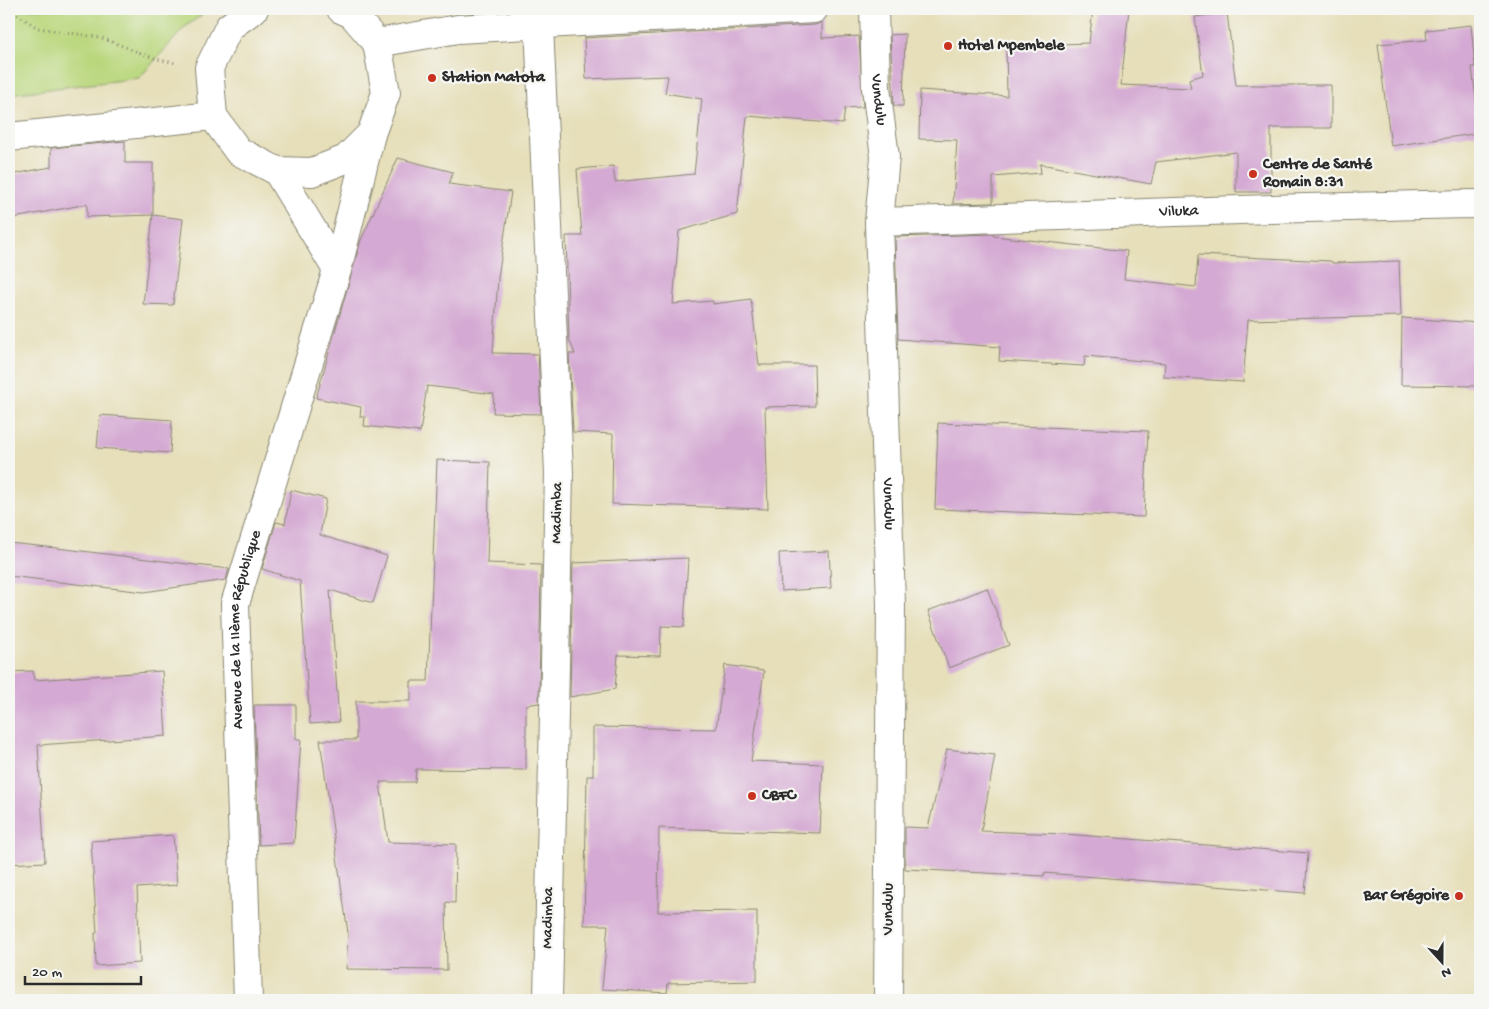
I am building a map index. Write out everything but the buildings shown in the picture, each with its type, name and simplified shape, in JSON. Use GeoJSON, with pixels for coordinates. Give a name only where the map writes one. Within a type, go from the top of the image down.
{"type":"FeatureCollection","features":[{"type":"Feature","properties":{"kind":"street"},"geometry":{"type":"LineString","coordinates":[[254,9],[229,27],[209,68],[214,116],[238,151],[277,171],[312,172],[346,159],[371,134]]}},
{"type":"Feature","properties":{"kind":"street"},"geometry":{"type":"LineString","coordinates":[[341,9],[352,14],[376,43],[458,29],[814,9]]}},
{"type":"Feature","properties":{"kind":"street","name":"Vundulu"},"geometry":{"type":"LineString","coordinates":[[874,9],[876,88],[885,157],[879,222],[891,604],[888,1000]]}},
{"type":"Feature","properties":{"kind":"street","name":"Madimba"},"geometry":{"type":"LineString","coordinates":[[539,25],[559,474],[548,1000]]}},
{"type":"Feature","properties":{"kind":"street","name":"Avenue de la IIème République"},"geometry":{"type":"LineString","coordinates":[[248,1000],[235,604],[337,270],[371,134],[386,93],[376,43]]}},
{"type":"Feature","properties":{"kind":"street"},"geometry":{"type":"LineString","coordinates":[[9,137],[214,116]]}},
{"type":"Feature","properties":{"kind":"street"},"geometry":{"type":"LineString","coordinates":[[277,171],[337,270]]}},
{"type":"Feature","properties":{"kind":"street","name":"Viluka"},"geometry":{"type":"LineString","coordinates":[[879,222],[1111,216],[1298,206],[1480,204]]}},
{"type":"Feature","properties":{"kind":"path"},"geometry":{"type":"LineString","coordinates":[[9,9],[38,28],[102,38],[156,59],[209,68]]}},
{"type":"Feature","properties":{"kind":"green space"},"geometry":{"type":"Polygon","coordinates":[[[9,9],[210,9],[185,27],[139,78],[9,94],[9,9]]]}},
{"type":"Feature","properties":{"kind":"place","name":"Hotel Mpembele"},"geometry":{"type":"Point","coordinates":[948,46]}},
{"type":"Feature","properties":{"kind":"place","name":"Station Matota"},"geometry":{"type":"Point","coordinates":[432,78]}},
{"type":"Feature","properties":{"kind":"place","name":"Centre de Santé Romain 8:31"},"geometry":{"type":"Point","coordinates":[1253,174]}},
{"type":"Feature","properties":{"kind":"place","name":"CBFC"},"geometry":{"type":"Point","coordinates":[752,796]}},
{"type":"Feature","properties":{"kind":"place","name":"Bar Grégoire"},"geometry":{"type":"Point","coordinates":[1459,896]}}]}
